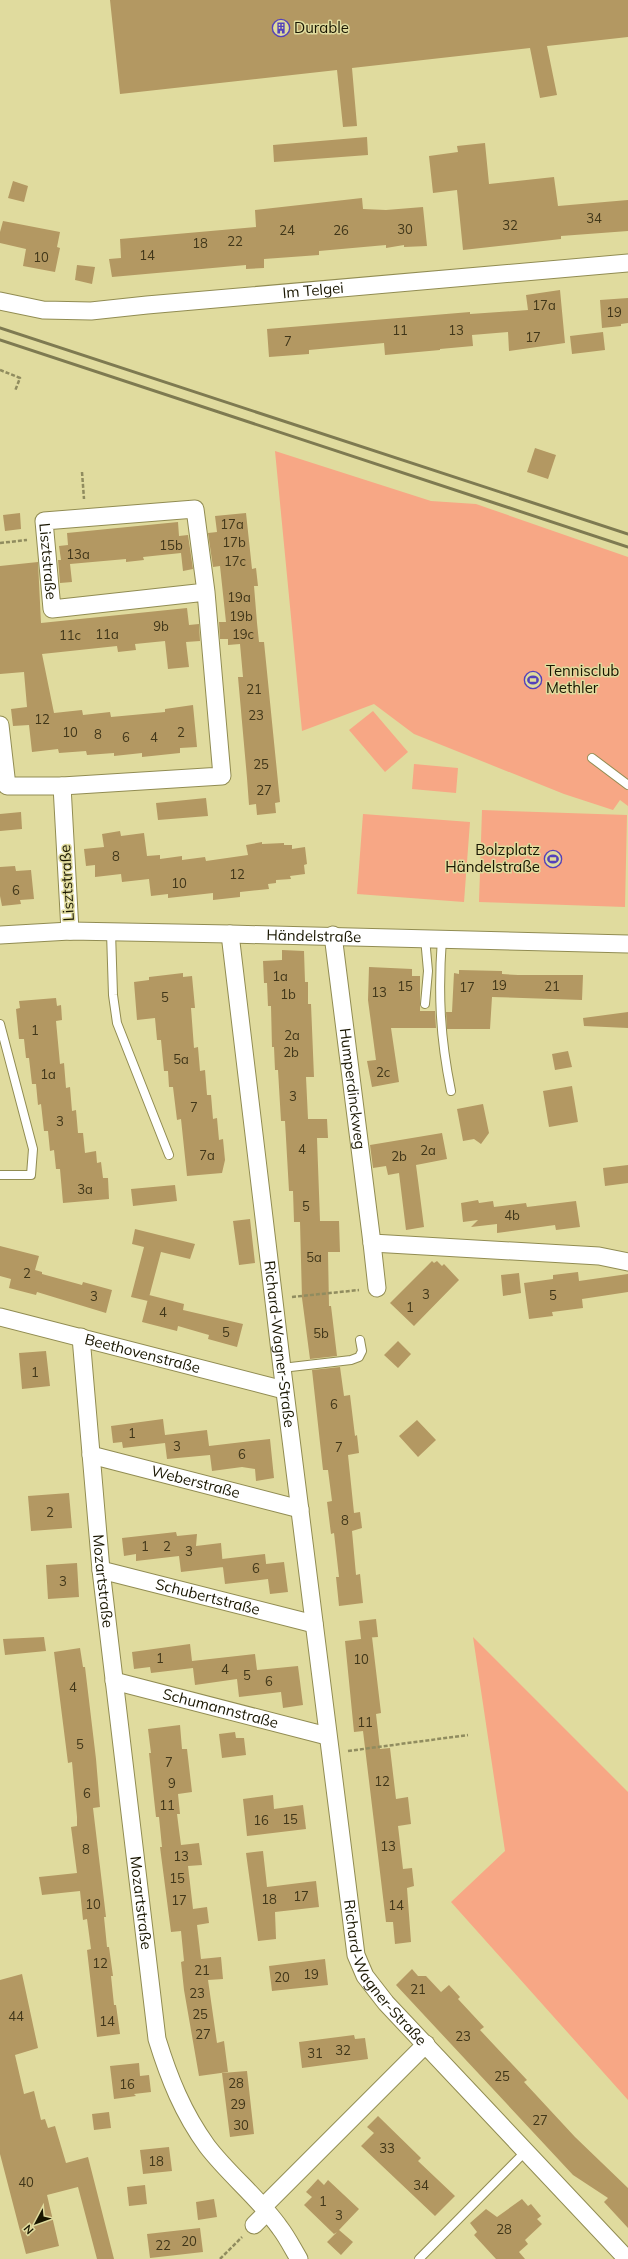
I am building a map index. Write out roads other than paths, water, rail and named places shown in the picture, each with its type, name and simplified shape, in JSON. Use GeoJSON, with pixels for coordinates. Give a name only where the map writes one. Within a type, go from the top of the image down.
{"type":"FeatureCollection","features":[{"type":"Feature","properties":{"kind":"street","name":"Im Telgei"},"geometry":{"type":"LineString","coordinates":[[0,300],[44,310],[91,311],[628,263]]}},
{"type":"Feature","properties":{"kind":"street","name":"Lisztstraße"},"geometry":{"type":"LineString","coordinates":[[0,725],[7,786],[62,786],[222,776],[206,592],[195,509],[44,521],[52,609],[206,592]]}},
{"type":"Feature","properties":{"kind":"street","name":"Lisztstraße"},"geometry":{"type":"LineString","coordinates":[[62,786],[70,931]]}},
{"type":"Feature","properties":{"kind":"street","name":"Händelstraße"},"geometry":{"type":"LineString","coordinates":[[0,935],[70,931],[333,935],[628,944]]}},
{"type":"Feature","properties":{"kind":"street","name":"Richard-Wagner-Straße"},"geometry":{"type":"LineString","coordinates":[[230,934],[329,1754],[352,1933],[358,1961],[365,1976],[386,2003],[627,2259]]}},
{"type":"Feature","properties":{"kind":"street","name":"Humperdinckweg"},"geometry":{"type":"LineString","coordinates":[[333,935],[377,1288]]}},
{"type":"Feature","properties":{"kind":"street"},"geometry":{"type":"LineString","coordinates":[[372,1243],[599,1256],[628,1262]]}},
{"type":"Feature","properties":{"kind":"street","name":"Beethovenstraße"},"geometry":{"type":"LineString","coordinates":[[0,1317],[284,1390]]}},
{"type":"Feature","properties":{"kind":"street","name":"Mozartstraße"},"geometry":{"type":"LineString","coordinates":[[81,1337],[101,1570],[153,2011],[160,2046],[177,2096],[193,2124],[224,2167],[265,2209],[280,2228],[299,2259]]}},
{"type":"Feature","properties":{"kind":"street","name":"Weberstraße"},"geometry":{"type":"LineString","coordinates":[[91,1456],[300,1509]]}},
{"type":"Feature","properties":{"kind":"street","name":"Schubertstraße"},"geometry":{"type":"LineString","coordinates":[[101,1570],[314,1624]]}},
{"type":"Feature","properties":{"kind":"street","name":"Schumannstraße"},"geometry":{"type":"LineString","coordinates":[[114,1681],[328,1736]]}},
{"type":"Feature","properties":{"kind":"street"},"geometry":{"type":"LineString","coordinates":[[254,2225],[265,2209],[426,2044]]}},
{"type":"Feature","properties":{"kind":"lane"},"geometry":{"type":"LineString","coordinates":[[592,758],[628,785]]}},
{"type":"Feature","properties":{"kind":"lane"},"geometry":{"type":"LineString","coordinates":[[111,932],[113,995],[117,1023],[169,1155]]}},
{"type":"Feature","properties":{"kind":"lane"},"geometry":{"type":"LineString","coordinates":[[426,1004],[428,972],[434,938]]}},
{"type":"Feature","properties":{"kind":"lane"},"geometry":{"type":"LineString","coordinates":[[434,938],[444,1057],[451,1091]]}},
{"type":"Feature","properties":{"kind":"lane"},"geometry":{"type":"LineString","coordinates":[[0,1024],[33,1149],[31,1175],[0,1175]]}},
{"type":"Feature","properties":{"kind":"lane"},"geometry":{"type":"LineString","coordinates":[[282,1368],[351,1360],[359,1357],[362,1351],[360,1340]]}},
{"type":"Feature","properties":{"kind":"lane"},"geometry":{"type":"LineString","coordinates":[[419,2259],[526,2151]]}},
{"type":"Feature","properties":{"kind":"railway"},"geometry":{"type":"LineString","coordinates":[[0,328],[628,534]]}},
{"type":"Feature","properties":{"kind":"railway"},"geometry":{"type":"LineString","coordinates":[[0,340],[628,547]]}},
{"type":"Feature","properties":{"kind":"place","name":"Durable"},"geometry":{"type":"Point","coordinates":[281,28]}},
{"type":"Feature","properties":{"kind":"place","name":"Tennisclub Methler"},"geometry":{"type":"Point","coordinates":[533,680]}},
{"type":"Feature","properties":{"kind":"place","name":"Bolzplatz Händelstraße"},"geometry":{"type":"Point","coordinates":[553,859]}}]}
